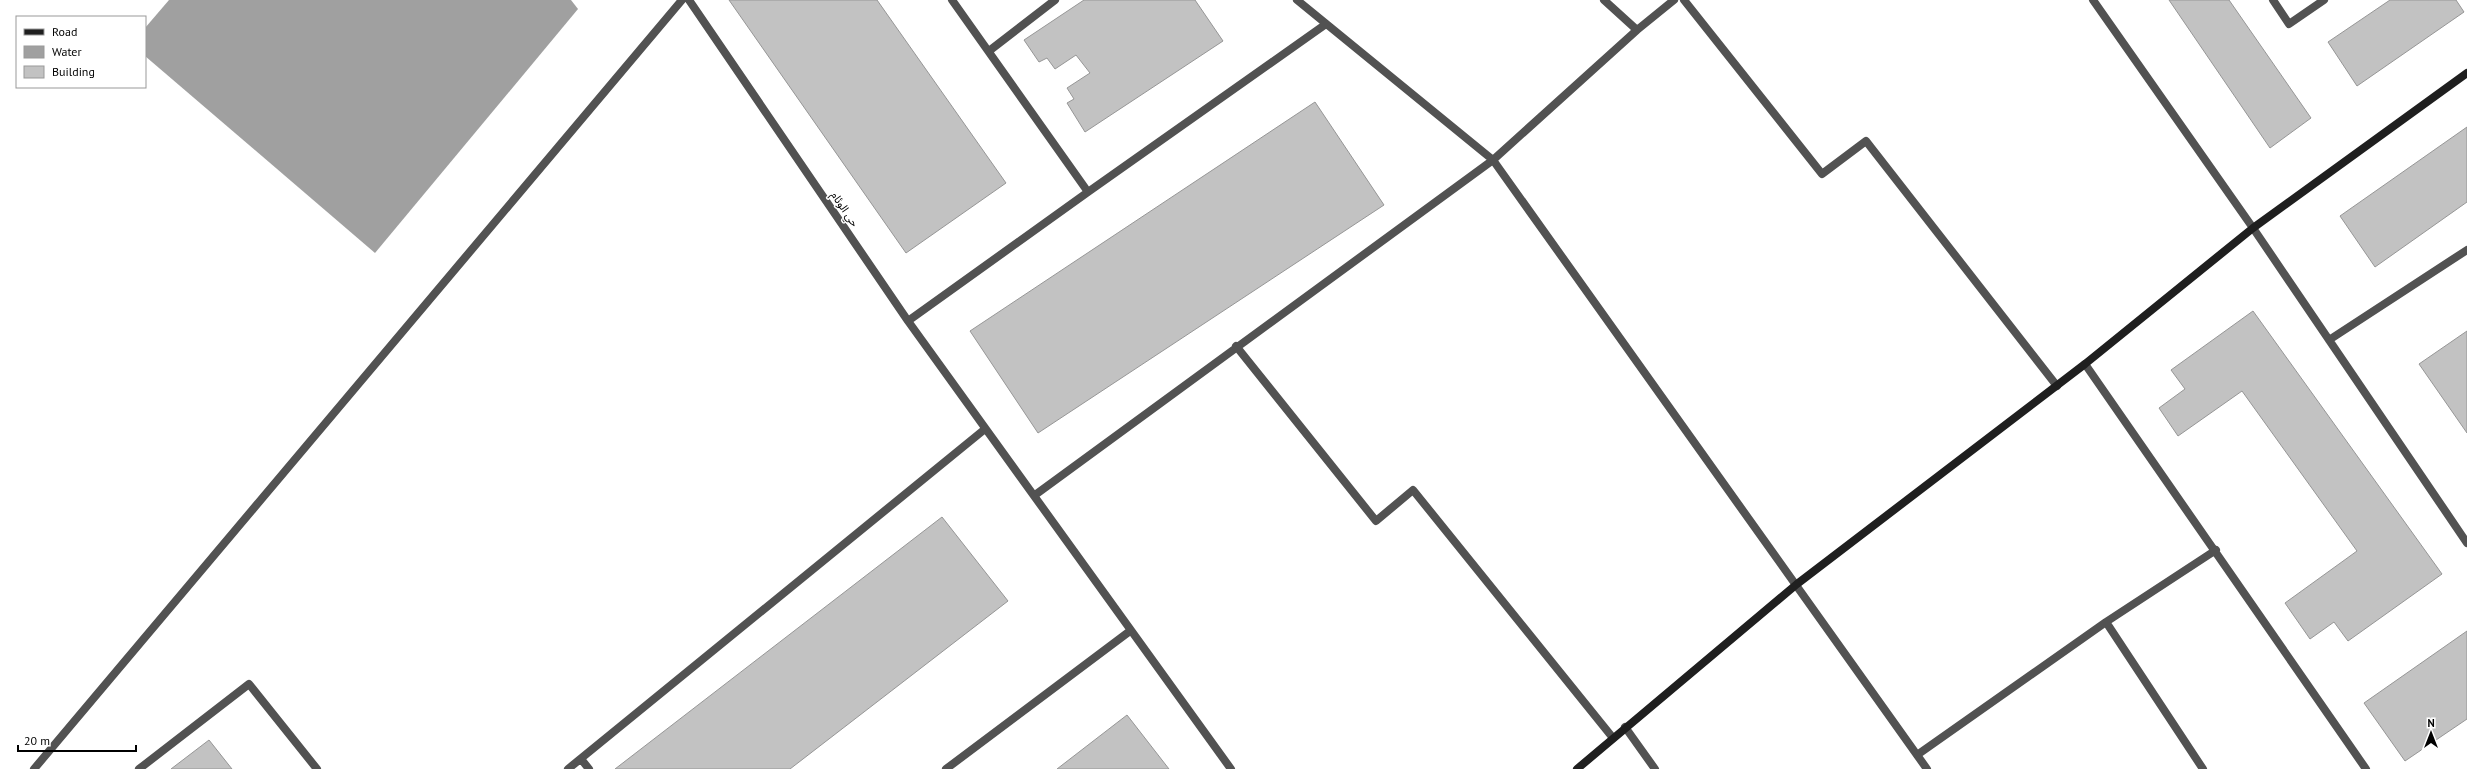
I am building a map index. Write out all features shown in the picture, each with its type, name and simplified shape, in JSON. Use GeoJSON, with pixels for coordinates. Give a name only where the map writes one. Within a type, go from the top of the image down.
{"type":"FeatureCollection","features":[{"type":"Feature","properties":{"kind":"street"},"geometry":{"type":"LineString","coordinates":[[34,769],[682,0]]}},
{"type":"Feature","properties":{"kind":"street","name":"حي الوئام"},"geometry":{"type":"LineString","coordinates":[[689,0],[908,321],[1130,631],[1231,769]]}},
{"type":"Feature","properties":{"kind":"street"},"geometry":{"type":"LineString","coordinates":[[952,0],[1088,192]]}},
{"type":"Feature","properties":{"kind":"street"},"geometry":{"type":"LineString","coordinates":[[989,51],[1055,0]]}},
{"type":"Feature","properties":{"kind":"street"},"geometry":{"type":"LineString","coordinates":[[1297,0],[1493,160],[1798,584],[1927,769]]}},
{"type":"Feature","properties":{"kind":"street"},"geometry":{"type":"LineString","coordinates":[[1604,0],[1637,30]]}},
{"type":"Feature","properties":{"kind":"street"},"geometry":{"type":"LineString","coordinates":[[1034,495],[1236,346],[1493,160],[1637,30],[1674,0]]}},
{"type":"Feature","properties":{"kind":"street"},"geometry":{"type":"LineString","coordinates":[[1684,0],[1822,174],[1866,141],[2057,386]]}},
{"type":"Feature","properties":{"kind":"street"},"geometry":{"type":"LineString","coordinates":[[2093,0],[2252,228],[2467,543]]}},
{"type":"Feature","properties":{"kind":"street"},"geometry":{"type":"LineString","coordinates":[[2273,0],[2289,24],[2324,0]]}},
{"type":"Feature","properties":{"kind":"street"},"geometry":{"type":"LineString","coordinates":[[908,321],[1326,24]]}},
{"type":"Feature","properties":{"kind":"street"},"geometry":{"type":"LineString","coordinates":[[1577,769],[1625,727],[1798,584],[2057,386],[2252,228],[2467,73]]}},
{"type":"Feature","properties":{"kind":"street"},"geometry":{"type":"LineString","coordinates":[[2329,340],[2467,250]]}},
{"type":"Feature","properties":{"kind":"street"},"geometry":{"type":"LineString","coordinates":[[1236,346],[1376,521],[1413,490],[1613,738]]}},
{"type":"Feature","properties":{"kind":"street"},"geometry":{"type":"LineString","coordinates":[[2085,364],[2216,550],[2366,769]]}},
{"type":"Feature","properties":{"kind":"street"},"geometry":{"type":"LineString","coordinates":[[568,769],[985,429]]}},
{"type":"Feature","properties":{"kind":"street"},"geometry":{"type":"LineString","coordinates":[[1917,755],[2106,622],[2216,550]]}},
{"type":"Feature","properties":{"kind":"street"},"geometry":{"type":"LineString","coordinates":[[2106,622],[2203,769]]}},
{"type":"Feature","properties":{"kind":"street"},"geometry":{"type":"LineString","coordinates":[[946,769],[1130,631]]}},
{"type":"Feature","properties":{"kind":"street"},"geometry":{"type":"LineString","coordinates":[[139,769],[249,684],[317,769]]}},
{"type":"Feature","properties":{"kind":"street"},"geometry":{"type":"LineString","coordinates":[[1625,727],[1655,769]]}},
{"type":"Feature","properties":{"kind":"street"},"geometry":{"type":"LineString","coordinates":[[581,759],[589,769]]}},
{"type":"Feature","properties":{"kind":"water"},"geometry":{"type":"Polygon","coordinates":[[[169,0],[571,0],[578,9],[375,253],[146,57],[146,27],[169,0]]]}},
{"type":"Feature","properties":{"kind":"building"},"geometry":{"type":"Polygon","coordinates":[[[729,0],[877,0],[1006,183],[906,253],[729,0]]]}},
{"type":"Feature","properties":{"kind":"building"},"geometry":{"type":"Polygon","coordinates":[[[1084,0],[1195,0],[1223,41],[1085,132],[1067,103],[1074,99],[1067,88],[1090,73],[1076,55],[1055,69],[1047,58],[1039,62],[1024,40],[1084,0]]]}},
{"type":"Feature","properties":{"kind":"building"},"geometry":{"type":"Polygon","coordinates":[[[2169,0],[2229,0],[2311,118],[2270,148],[2169,0]]]}},
{"type":"Feature","properties":{"kind":"building"},"geometry":{"type":"Polygon","coordinates":[[[2390,0],[2456,0],[2464,12],[2357,86],[2328,42],[2390,0]]]}},
{"type":"Feature","properties":{"kind":"building"},"geometry":{"type":"Polygon","coordinates":[[[1315,102],[1384,205],[1038,433],[970,331],[1315,102]]]}},
{"type":"Feature","properties":{"kind":"building"},"geometry":{"type":"Polygon","coordinates":[[[2467,127],[2467,202],[2375,267],[2340,216],[2467,127]]]}},
{"type":"Feature","properties":{"kind":"building"},"geometry":{"type":"Polygon","coordinates":[[[2253,311],[2442,574],[2348,641],[2334,622],[2310,639],[2285,603],[2357,551],[2242,391],[2178,436],[2159,408],[2185,389],[2171,370],[2253,311]]]}},
{"type":"Feature","properties":{"kind":"building"},"geometry":{"type":"Polygon","coordinates":[[[2467,331],[2467,433],[2419,364],[2467,331]]]}},
{"type":"Feature","properties":{"kind":"building"},"geometry":{"type":"Polygon","coordinates":[[[942,517],[1008,601],[790,769],[615,769],[942,517]]]}},
{"type":"Feature","properties":{"kind":"building"},"geometry":{"type":"Polygon","coordinates":[[[2467,631],[2467,719],[2405,761],[2364,703],[2467,631]]]}},
{"type":"Feature","properties":{"kind":"building"},"geometry":{"type":"Polygon","coordinates":[[[1127,715],[1169,769],[1057,769],[1127,715]]]}},
{"type":"Feature","properties":{"kind":"building"},"geometry":{"type":"Polygon","coordinates":[[[209,740],[232,769],[171,769],[209,740]]]}}]}
